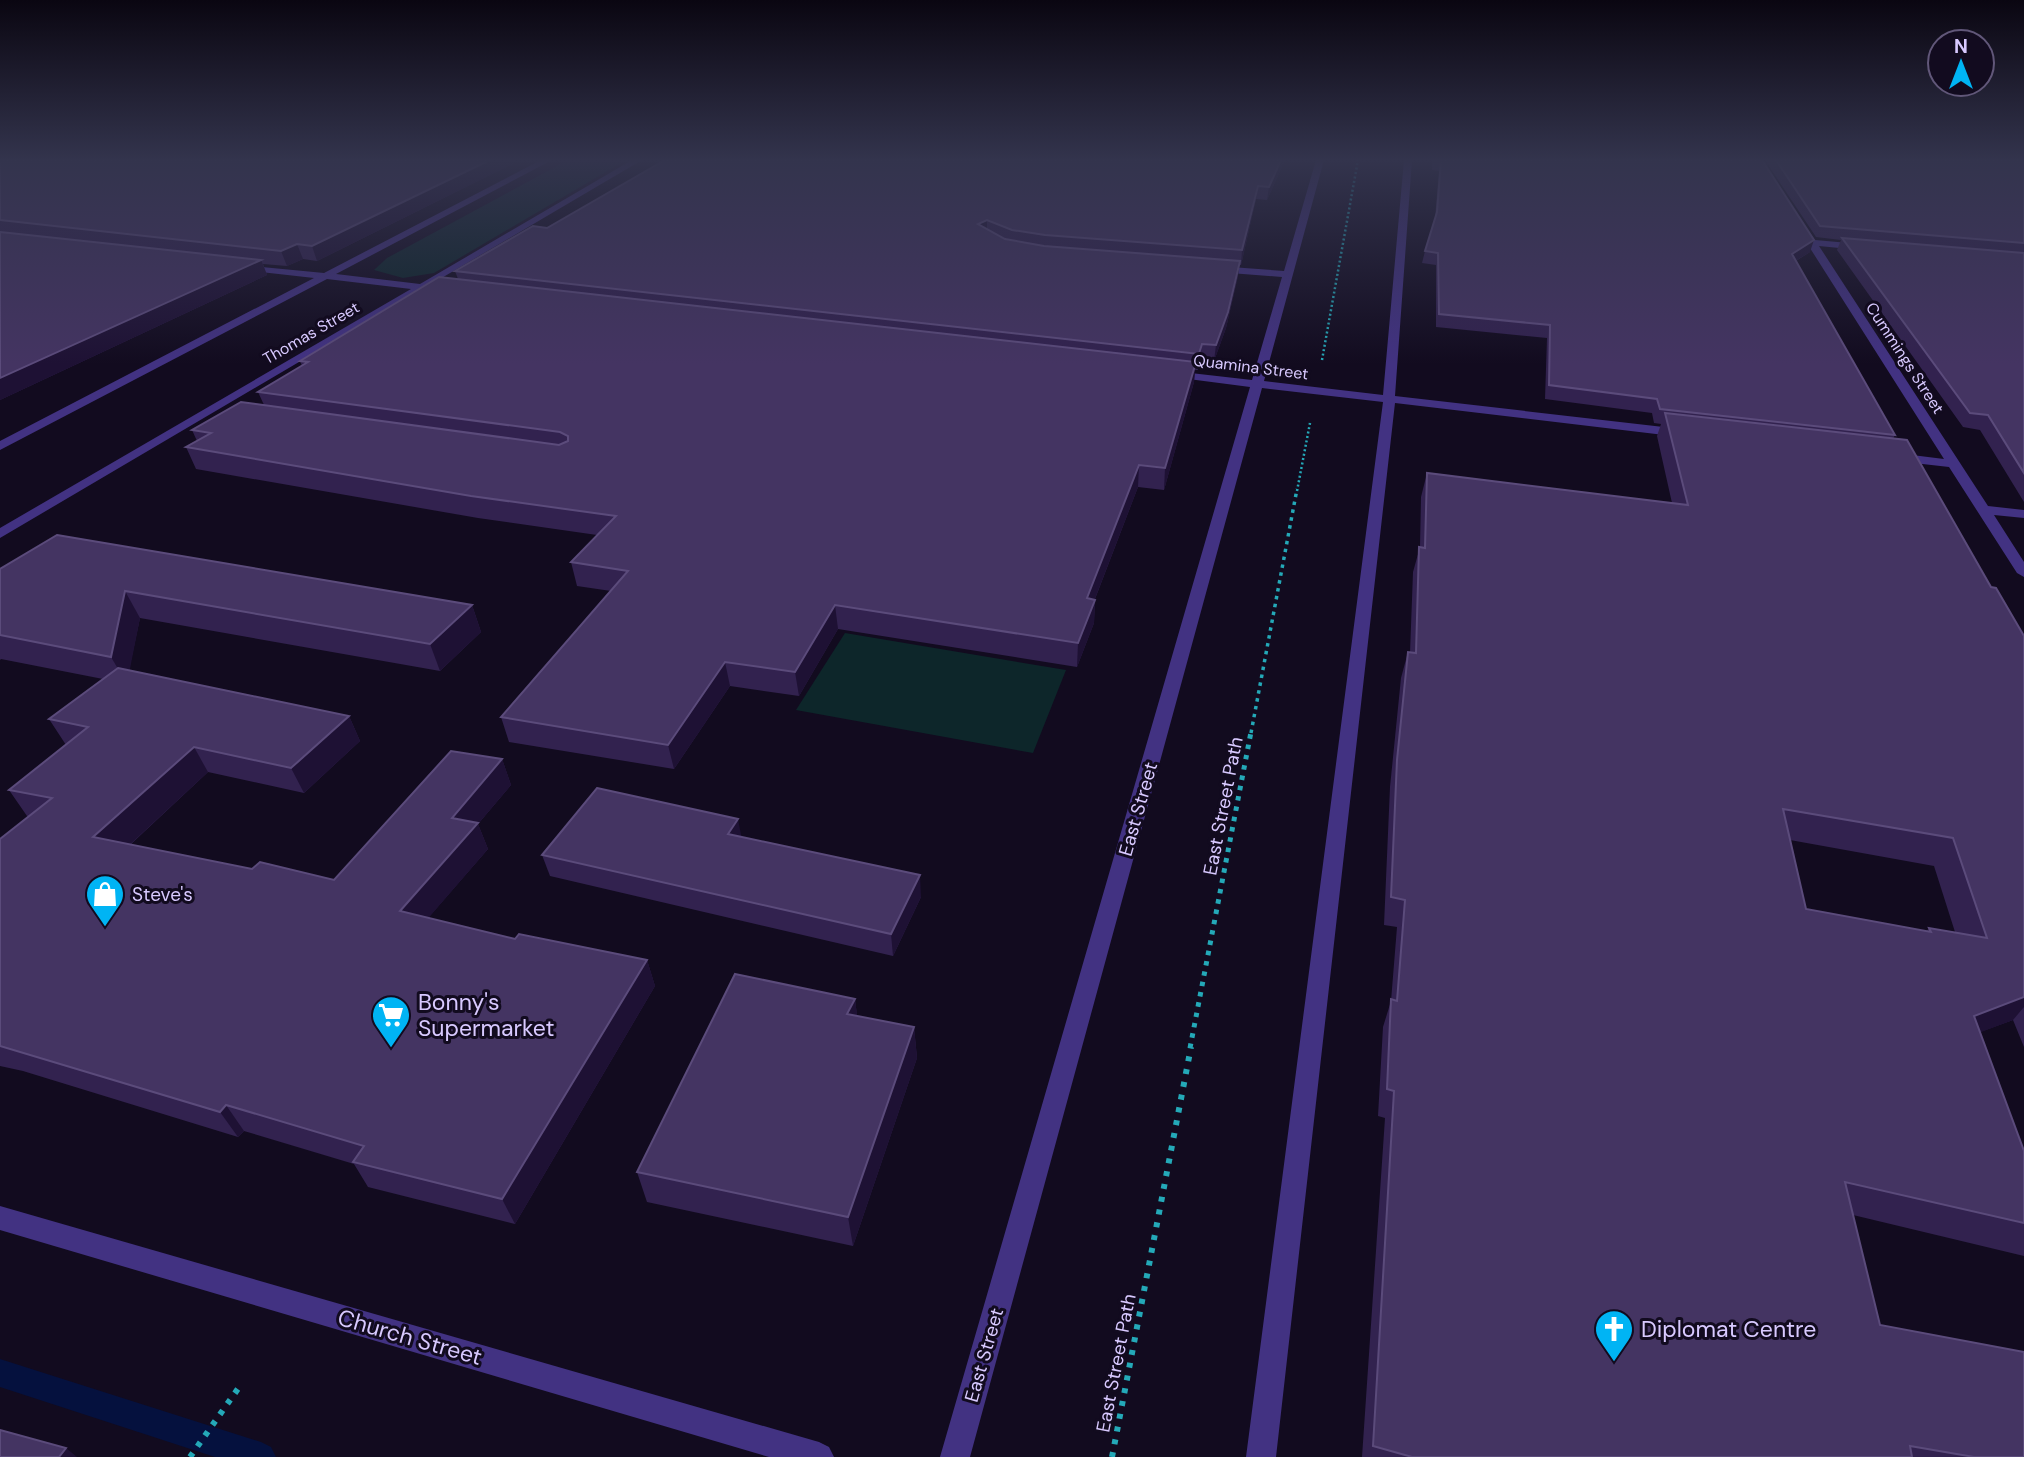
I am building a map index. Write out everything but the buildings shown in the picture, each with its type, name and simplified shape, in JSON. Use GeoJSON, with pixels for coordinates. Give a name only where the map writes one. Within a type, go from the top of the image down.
{"type":"FeatureCollection","features":[{"type":"Feature","properties":{"kind":"street"},"geometry":{"type":"LineString","coordinates":[[0,446],[417,228]]}},
{"type":"Feature","properties":{"kind":"street","name":"Thomas Street"},"geometry":{"type":"LineString","coordinates":[[0,534],[522,228]]}},
{"type":"Feature","properties":{"kind":"street","name":"East Street"},"geometry":{"type":"LineString","coordinates":[[956,1457],[1301,228]]}},
{"type":"Feature","properties":{"kind":"street"},"geometry":{"type":"LineString","coordinates":[[1261,1457],[1389,399],[1403,228]]}},
{"type":"Feature","properties":{"kind":"street","name":"Cummings Street"},"geometry":{"type":"LineString","coordinates":[[1802,228],[2024,573]]}},
{"type":"Feature","properties":{"kind":"street"},"geometry":{"type":"LineString","coordinates":[[1812,243],[1878,248]]}},
{"type":"Feature","properties":{"kind":"street"},"geometry":{"type":"LineString","coordinates":[[230,266],[448,290]]}},
{"type":"Feature","properties":{"kind":"street"},"geometry":{"type":"LineString","coordinates":[[1206,268],[1288,274]]}},
{"type":"Feature","properties":{"kind":"street","name":"Quamina Street"},"geometry":{"type":"LineString","coordinates":[[1162,373],[1689,434]]}},
{"type":"Feature","properties":{"kind":"street"},"geometry":{"type":"LineString","coordinates":[[1889,457],[1955,464]]}},
{"type":"Feature","properties":{"kind":"street"},"geometry":{"type":"LineString","coordinates":[[1985,510],[2024,514]]}},
{"type":"Feature","properties":{"kind":"street","name":"Church Street"},"geometry":{"type":"LineString","coordinates":[[0,1218],[819,1457]]}},
{"type":"Feature","properties":{"kind":"path","name":"East Street Path"},"geometry":{"type":"LineString","coordinates":[[1112,1457],[1346,228]]}},
{"type":"Feature","properties":{"kind":"path"},"geometry":{"type":"LineString","coordinates":[[190,1457],[242,1383]]}},
{"type":"Feature","properties":{"kind":"green space"},"geometry":{"type":"Polygon","coordinates":[[[442,228],[510,228],[434,273],[403,278],[374,270],[387,258],[442,228]]]}},
{"type":"Feature","properties":{"kind":"green space"},"geometry":{"type":"Polygon","coordinates":[[[845,633],[1066,670],[1033,753],[796,710],[845,633]]]}},
{"type":"Feature","properties":{"kind":"waterway"},"geometry":{"type":"LineString","coordinates":[[0,1373],[261,1457]]}},
{"type":"Feature","properties":{"kind":"place","name":"Steve's"},"geometry":{"type":"Point","coordinates":[105,928]}},
{"type":"Feature","properties":{"kind":"place","name":"Bonny's Supermarket"},"geometry":{"type":"Point","coordinates":[391,1049]}},
{"type":"Feature","properties":{"kind":"place","name":"Diplomat Centre"},"geometry":{"type":"Point","coordinates":[1614,1363]}}]}
